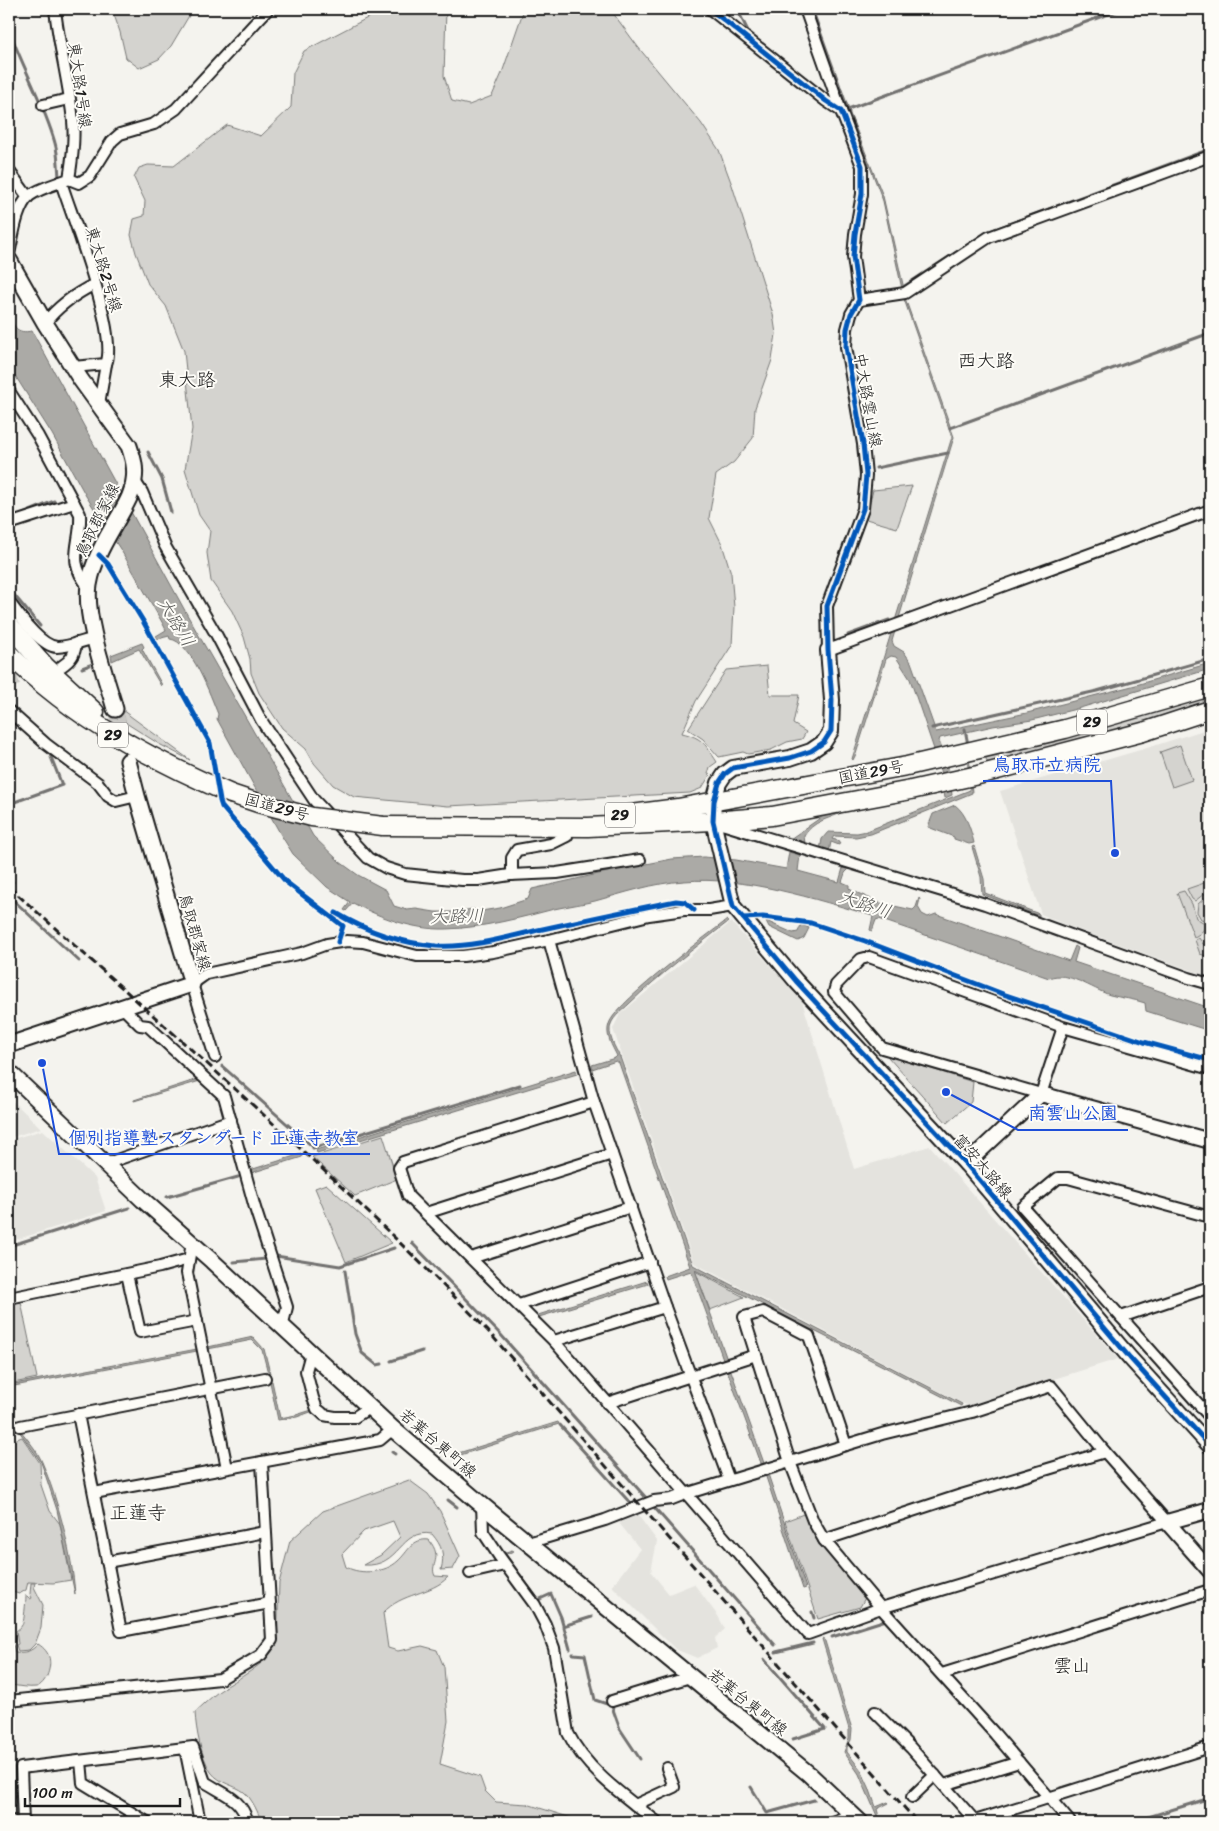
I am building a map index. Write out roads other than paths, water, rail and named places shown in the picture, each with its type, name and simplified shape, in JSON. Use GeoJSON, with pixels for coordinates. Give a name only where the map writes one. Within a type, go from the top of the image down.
{"type":"FeatureCollection","features":[{"type":"Feature","properties":{"kind":"highway"},"geometry":{"type":"LineString","coordinates":[[9,625],[46,666],[98,715],[106,732]]}},
{"type":"Feature","properties":{"kind":"highway","name":"国道29号"},"geometry":{"type":"LineString","coordinates":[[9,654],[43,686],[106,732],[174,768],[231,794],[258,803],[312,817],[383,826],[588,827],[772,816],[978,775],[1143,732],[1210,710]]}},
{"type":"Feature","properties":{"kind":"highway"},"geometry":{"type":"LineString","coordinates":[[9,669],[58,705],[106,732]]}},
{"type":"Feature","properties":{"kind":"highway","name":"国道29号"},"geometry":{"type":"LineString","coordinates":[[526,826],[678,808],[907,766],[1066,729],[1210,687]]}},
{"type":"Feature","properties":{"kind":"main road","name":"鳥取郡家線"},"geometry":{"type":"LineString","coordinates":[[9,260],[45,324],[81,380],[129,446],[135,468],[134,480],[128,500],[92,571],[88,595],[95,638],[115,709]]}},
{"type":"Feature","properties":{"kind":"main road","name":"鳥取郡家線"},"geometry":{"type":"LineString","coordinates":[[9,1045],[192,984],[128,761]]}},
{"type":"Feature","properties":{"kind":"main road","name":"若葉台東町線"},"geometry":{"type":"LineString","coordinates":[[9,1072],[105,1164],[192,1242],[393,1429],[690,1678],[809,1774],[856,1818]]}},
{"type":"Feature","properties":{"kind":"street","name":"東大路1号線"},"geometry":{"type":"LineString","coordinates":[[55,9],[73,123],[72,155],[65,181]]}},
{"type":"Feature","properties":{"kind":"street"},"geometry":{"type":"LineString","coordinates":[[9,254],[17,219],[28,197],[65,181],[79,183],[90,176],[112,141],[120,134],[144,128],[171,114],[268,9]]}},
{"type":"Feature","properties":{"kind":"street"},"geometry":{"type":"LineString","coordinates":[[710,9],[841,111]]}},
{"type":"Feature","properties":{"kind":"street"},"geometry":{"type":"LineString","coordinates":[[805,9],[862,166],[862,194],[854,234],[853,257],[859,300],[905,292],[988,237],[1210,156]]}},
{"type":"Feature","properties":{"kind":"street"},"geometry":{"type":"LineString","coordinates":[[43,105],[70,99]]}},
{"type":"Feature","properties":{"kind":"street"},"geometry":{"type":"LineString","coordinates":[[9,171],[28,197]]}},
{"type":"Feature","properties":{"kind":"street","name":"東大路2号線"},"geometry":{"type":"LineString","coordinates":[[65,181],[104,314],[108,349],[99,404]]}},
{"type":"Feature","properties":{"kind":"street"},"geometry":{"type":"LineString","coordinates":[[45,324],[53,312],[73,296],[95,284]]}},
{"type":"Feature","properties":{"kind":"street","name":"中大路雲山線"},"geometry":{"type":"LineString","coordinates":[[733,906],[713,821],[714,801],[719,783],[725,774],[733,768],[790,758],[811,751],[824,742],[831,731],[832,700],[827,606],[863,509],[866,475],[864,444],[846,347],[847,329],[851,314],[859,300]]}},
{"type":"Feature","properties":{"kind":"street"},"geometry":{"type":"LineString","coordinates":[[73,367],[106,364]]}},
{"type":"Feature","properties":{"kind":"street"},"geometry":{"type":"LineString","coordinates":[[9,392],[38,436],[80,514],[81,526],[76,544],[77,572],[89,586]]}},
{"type":"Feature","properties":{"kind":"street"},"geometry":{"type":"LineString","coordinates":[[134,480],[142,492],[166,546],[261,720],[314,800],[368,858],[386,868],[406,874],[462,880],[557,873],[640,860]]}},
{"type":"Feature","properties":{"kind":"street"},"geometry":{"type":"LineString","coordinates":[[9,524],[74,503]]}},
{"type":"Feature","properties":{"kind":"street"},"geometry":{"type":"LineString","coordinates":[[828,650],[1210,510]]}},
{"type":"Feature","properties":{"kind":"street"},"geometry":{"type":"LineString","coordinates":[[9,602],[42,640],[49,645],[56,647],[95,638]]}},
{"type":"Feature","properties":{"kind":"street"},"geometry":{"type":"LineString","coordinates":[[62,666],[70,661],[75,652],[76,643]]}},
{"type":"Feature","properties":{"kind":"street"},"geometry":{"type":"LineString","coordinates":[[9,711],[46,744],[98,783],[108,796],[116,801],[137,796]]}},
{"type":"Feature","properties":{"kind":"street"},"geometry":{"type":"LineString","coordinates":[[713,821],[985,904],[1210,984]]}},
{"type":"Feature","properties":{"kind":"street"},"geometry":{"type":"LineString","coordinates":[[512,875],[512,858],[517,850],[551,844],[566,836]]}},
{"type":"Feature","properties":{"kind":"street"},"geometry":{"type":"LineString","coordinates":[[215,1057],[192,984],[206,974],[302,953],[327,944],[347,941],[363,942],[416,956],[435,957],[493,952],[649,915],[733,906]]}},
{"type":"Feature","properties":{"kind":"street","name":"富安大路線"},"geometry":{"type":"LineString","coordinates":[[733,906],[796,981],[966,1164],[1130,1358],[1210,1446]]}},
{"type":"Feature","properties":{"kind":"street"},"geometry":{"type":"LineString","coordinates":[[549,940],[594,1102],[690,1377],[729,1480]]}},
{"type":"Feature","properties":{"kind":"street"},"geometry":{"type":"LineString","coordinates":[[1210,1069],[1063,1026],[869,957],[861,959],[836,985],[834,992],[882,1048],[1210,1141]]}},
{"type":"Feature","properties":{"kind":"street"},"geometry":{"type":"LineString","coordinates":[[123,1008],[140,1025],[148,1026],[224,1096],[255,1208],[287,1307],[282,1327]]}},
{"type":"Feature","properties":{"kind":"street"},"geometry":{"type":"LineString","coordinates":[[966,1164],[1041,1094],[1063,1026]]}},
{"type":"Feature","properties":{"kind":"street"},"geometry":{"type":"LineString","coordinates":[[594,1102],[404,1162],[399,1168],[408,1196],[554,1341],[684,1494],[808,1634],[881,1608],[1210,1510]]}},
{"type":"Feature","properties":{"kind":"street"},"geometry":{"type":"LineString","coordinates":[[105,1164],[231,1120]]}},
{"type":"Feature","properties":{"kind":"street"},"geometry":{"type":"LineString","coordinates":[[426,1213],[612,1154]]}},
{"type":"Feature","properties":{"kind":"street"},"geometry":{"type":"LineString","coordinates":[[1210,1218],[1068,1178],[1058,1178],[1023,1207],[1210,1417]]}},
{"type":"Feature","properties":{"kind":"street"},"geometry":{"type":"LineString","coordinates":[[471,1258],[631,1207]]}},
{"type":"Feature","properties":{"kind":"street"},"geometry":{"type":"LineString","coordinates":[[192,1242],[187,1273],[227,1468]]}},
{"type":"Feature","properties":{"kind":"street"},"geometry":{"type":"LineString","coordinates":[[9,1298],[127,1274],[189,1259]]}},
{"type":"Feature","properties":{"kind":"street"},"geometry":{"type":"LineString","coordinates":[[519,1306],[650,1262]]}},
{"type":"Feature","properties":{"kind":"street"},"geometry":{"type":"LineString","coordinates":[[127,1274],[140,1332],[197,1321]]}},
{"type":"Feature","properties":{"kind":"street"},"geometry":{"type":"LineString","coordinates":[[1121,1317],[1210,1287]]}},
{"type":"Feature","properties":{"kind":"street"},"geometry":{"type":"LineString","coordinates":[[554,1341],[665,1306]]}},
{"type":"Feature","properties":{"kind":"street"},"geometry":{"type":"LineString","coordinates":[[846,1445],[809,1336],[763,1312],[744,1317],[790,1462],[813,1521],[824,1540],[881,1608],[942,1674],[1070,1822]]}},
{"type":"Feature","properties":{"kind":"street"},"geometry":{"type":"LineString","coordinates":[[311,1353],[306,1371],[313,1398],[318,1409],[324,1415],[355,1417],[370,1407]]}},
{"type":"Feature","properties":{"kind":"street"},"geometry":{"type":"LineString","coordinates":[[607,1403],[756,1355]]}},
{"type":"Feature","properties":{"kind":"street"},"geometry":{"type":"LineString","coordinates":[[20,1426],[265,1378]]}},
{"type":"Feature","properties":{"kind":"street"},"geometry":{"type":"LineString","coordinates":[[528,1543],[605,1520],[654,1501],[672,1499],[729,1480],[918,1424],[972,1412],[1051,1386],[1105,1452],[1210,1571]]}},
{"type":"Feature","properties":{"kind":"street"},"geometry":{"type":"LineString","coordinates":[[78,1414],[121,1631],[270,1602]]}},
{"type":"Feature","properties":{"kind":"street"},"geometry":{"type":"LineString","coordinates":[[94,1493],[380,1440],[393,1429]]}},
{"type":"Feature","properties":{"kind":"street"},"geometry":{"type":"LineString","coordinates":[[824,1540],[961,1495],[1105,1452]]}},
{"type":"Feature","properties":{"kind":"street"},"geometry":{"type":"LineString","coordinates":[[9,1701],[220,1679],[261,1655],[272,1640],[262,1462]]}},
{"type":"Feature","properties":{"kind":"street"},"geometry":{"type":"LineString","coordinates":[[482,1504],[483,1532],[535,1605],[545,1624],[554,1648],[568,1732],[574,1744],[603,1777],[656,1822]]}},
{"type":"Feature","properties":{"kind":"street"},"geometry":{"type":"LineString","coordinates":[[107,1562],[265,1532]]}},
{"type":"Feature","properties":{"kind":"street"},"geometry":{"type":"LineString","coordinates":[[470,1574],[506,1565]]}},
{"type":"Feature","properties":{"kind":"street"},"geometry":{"type":"LineString","coordinates":[[942,1674],[1210,1590]]}},
{"type":"Feature","properties":{"kind":"street"},"geometry":{"type":"LineString","coordinates":[[612,1701],[690,1678]]}},
{"type":"Feature","properties":{"kind":"street"},"geometry":{"type":"LineString","coordinates":[[875,1712],[935,1775],[976,1822],[1210,1747]]}},
{"type":"Feature","properties":{"kind":"street"},"geometry":{"type":"LineString","coordinates":[[9,1822],[23,1822],[21,1768],[193,1747],[205,1782],[226,1793],[236,1801],[246,1814],[248,1822]]}},
{"type":"Feature","properties":{"kind":"street"},"geometry":{"type":"LineString","coordinates":[[186,1748],[200,1822]]}},
{"type":"Feature","properties":{"kind":"street"},"geometry":{"type":"LineString","coordinates":[[81,1761],[83,1783],[147,1822]]}},
{"type":"Feature","properties":{"kind":"street"},"geometry":{"type":"LineString","coordinates":[[944,1785],[1019,1762]]}},
{"type":"Feature","properties":{"kind":"street"},"geometry":{"type":"LineString","coordinates":[[635,1805],[674,1786],[667,1768]]}},
{"type":"Feature","properties":{"kind":"street"},"geometry":{"type":"LineString","coordinates":[[912,1797],[935,1775]]}},
{"type":"Feature","properties":{"kind":"street"},"geometry":{"type":"LineString","coordinates":[[832,1822],[856,1818]]}},
{"type":"Feature","properties":{"kind":"water"},"geometry":{"type":"Polygon","coordinates":[[[848,109],[883,196],[904,289],[902,289],[883,201],[848,109]]]}},
{"type":"Feature","properties":{"kind":"water"},"geometry":{"type":"Polygon","coordinates":[[[905,298],[954,437],[892,641],[894,646],[904,652],[911,662],[936,732],[1027,713],[1136,685],[1210,663],[1210,669],[1080,708],[1032,720],[993,726],[940,738],[939,741],[948,765],[952,795],[945,798],[939,764],[910,679],[896,657],[891,656],[886,659],[856,754],[852,759],[952,437],[905,298]]]}},
{"type":"Feature","properties":{"kind":"water","name":"大路川"},"geometry":{"type":"Polygon","coordinates":[[[9,313],[16,328],[27,332],[32,331],[189,618],[313,836],[340,862],[358,875],[386,890],[394,906],[407,910],[416,909],[435,912],[456,912],[472,909],[481,911],[500,908],[528,899],[532,889],[672,859],[704,857],[736,860],[786,869],[789,852],[800,855],[798,871],[839,882],[843,868],[849,869],[845,873],[842,882],[849,885],[851,890],[880,903],[913,910],[919,898],[918,907],[922,914],[928,917],[936,914],[1069,961],[1075,946],[1078,948],[1074,962],[1210,1008],[1210,1031],[1146,1011],[1145,1003],[1110,995],[1080,981],[1064,976],[1049,978],[879,919],[876,920],[872,931],[870,930],[873,916],[755,885],[707,880],[662,884],[487,925],[446,929],[434,929],[398,922],[375,914],[353,903],[346,911],[344,910],[350,902],[327,887],[293,854],[281,835],[217,719],[218,714],[211,695],[193,659],[178,642],[170,639],[169,636],[158,639],[156,636],[166,630],[163,624],[122,552],[86,496],[52,434],[9,366],[9,340],[12,337],[9,330],[9,313]]]}},
{"type":"Feature","properties":{"kind":"water"},"geometry":{"type":"Polygon","coordinates":[[[142,643],[144,647],[142,649],[161,686],[139,649],[112,661],[111,655],[142,643]]]}},
{"type":"Feature","properties":{"kind":"water"},"geometry":{"type":"Polygon","coordinates":[[[969,754],[972,793],[871,834],[856,837],[834,836],[832,839],[840,841],[839,845],[831,842],[829,852],[820,850],[822,839],[828,832],[857,833],[867,831],[970,790],[967,755],[969,754]]]}},
{"type":"Feature","properties":{"kind":"water"},"geometry":{"type":"Polygon","coordinates":[[[955,805],[959,808],[970,827],[974,843],[969,844],[954,839],[954,837],[928,827],[933,814],[955,805]]]}},
{"type":"Feature","properties":{"kind":"water"},"geometry":{"type":"Polygon","coordinates":[[[841,813],[812,827],[804,836],[805,843],[790,839],[823,816],[841,813]]]}},
{"type":"Feature","properties":{"kind":"water"},"geometry":{"type":"Polygon","coordinates":[[[974,846],[984,879],[985,893],[1039,914],[1039,916],[982,894],[981,877],[972,847],[974,846]]]}},
{"type":"Feature","properties":{"kind":"water"},"geometry":{"type":"Polygon","coordinates":[[[727,920],[728,922],[678,961],[616,1016],[610,1028],[612,1041],[620,1057],[693,1265],[962,1404],[961,1406],[695,1270],[769,1477],[806,1588],[803,1589],[766,1477],[691,1271],[666,1279],[665,1276],[690,1267],[619,1063],[616,1061],[592,1069],[592,1065],[617,1056],[608,1032],[609,1024],[615,1014],[662,970],[727,920]]]}},
{"type":"Feature","properties":{"kind":"water"},"geometry":{"type":"Polygon","coordinates":[[[766,921],[793,933],[798,932],[801,925],[809,928],[804,938],[798,941],[769,927],[766,921]]]}},
{"type":"Feature","properties":{"kind":"water"},"geometry":{"type":"Polygon","coordinates":[[[576,1070],[577,1074],[317,1153],[316,1150],[576,1070]]]}},
{"type":"Feature","properties":{"kind":"water"},"geometry":{"type":"Polygon","coordinates":[[[198,1079],[200,1081],[134,1101],[134,1100],[198,1079]]]}},
{"type":"Feature","properties":{"kind":"water"},"geometry":{"type":"Polygon","coordinates":[[[301,1154],[302,1157],[251,1173],[250,1170],[301,1154]]]}},
{"type":"Feature","properties":{"kind":"water"},"geometry":{"type":"Polygon","coordinates":[[[647,1281],[648,1284],[539,1317],[538,1315],[647,1281]]]}},
{"type":"Feature","properties":{"kind":"water"},"geometry":{"type":"Polygon","coordinates":[[[253,1337],[264,1349],[270,1373],[268,1373],[262,1350],[252,1340],[208,1349],[208,1347],[253,1337]]]}},
{"type":"Feature","properties":{"kind":"water"},"geometry":{"type":"Polygon","coordinates":[[[197,1349],[197,1351],[9,1387],[9,1385],[197,1349]]]}},
{"type":"Feature","properties":{"kind":"water"},"geometry":{"type":"Polygon","coordinates":[[[272,1381],[280,1418],[316,1410],[297,1417],[278,1420],[270,1382],[272,1381]]]}},
{"type":"Feature","properties":{"kind":"water"},"geometry":{"type":"Polygon","coordinates":[[[558,1422],[559,1424],[454,1457],[452,1455],[558,1422]]]}},
{"type":"Feature","properties":{"kind":"water"},"geometry":{"type":"Polygon","coordinates":[[[20,1430],[40,1458],[48,1477],[67,1544],[75,1594],[57,1510],[41,1462],[20,1430]]]}},
{"type":"Feature","properties":{"kind":"water"},"geometry":{"type":"Polygon","coordinates":[[[514,1551],[506,1554],[538,1600],[503,1553],[514,1551]]]}},
{"type":"Feature","properties":{"kind":"water"},"geometry":{"type":"Polygon","coordinates":[[[824,1638],[852,1729],[847,1752],[861,1770],[876,1807],[889,1803],[877,1809],[879,1817],[859,1774],[844,1752],[849,1738],[849,1729],[822,1639],[824,1638]]]}},
{"type":"Feature","properties":{"kind":"waterway"},"geometry":{"type":"LineString","coordinates":[[737,9],[748,31]]}},
{"type":"Feature","properties":{"kind":"waterway"},"geometry":{"type":"LineString","coordinates":[[812,9],[849,112]]}},
{"type":"Feature","properties":{"kind":"waterway"},"geometry":{"type":"LineString","coordinates":[[848,109],[1122,9]]}},
{"type":"Feature","properties":{"kind":"waterway"},"geometry":{"type":"LineString","coordinates":[[9,29],[50,128],[57,151],[59,177]]}},
{"type":"Feature","properties":{"kind":"waterway"},"geometry":{"type":"LineString","coordinates":[[903,287],[987,232],[1210,149]]}},
{"type":"Feature","properties":{"kind":"waterway"},"geometry":{"type":"LineString","coordinates":[[950,428],[1210,333]]}},
{"type":"Feature","properties":{"kind":"waterway"},"geometry":{"type":"LineString","coordinates":[[148,452],[162,479],[171,512]]}},
{"type":"Feature","properties":{"kind":"waterway"},"geometry":{"type":"LineString","coordinates":[[876,468],[948,453]]}},
{"type":"Feature","properties":{"kind":"waterway"},"geometry":{"type":"LineString","coordinates":[[23,514],[54,501]]}},
{"type":"Feature","properties":{"kind":"waterway"},"geometry":{"type":"LineString","coordinates":[[1051,574],[1210,516]]}},
{"type":"Feature","properties":{"kind":"waterway"},"geometry":{"type":"LineString","coordinates":[[9,589],[40,626]]}},
{"type":"Feature","properties":{"kind":"waterway"},"geometry":{"type":"LineString","coordinates":[[922,621],[956,608]]}},
{"type":"Feature","properties":{"kind":"waterway"},"geometry":{"type":"LineString","coordinates":[[848,635],[889,620]]}},
{"type":"Feature","properties":{"kind":"waterway"},"geometry":{"type":"LineString","coordinates":[[932,728],[1097,691],[1210,659]]}},
{"type":"Feature","properties":{"kind":"waterway"},"geometry":{"type":"LineString","coordinates":[[82,668],[90,665]]}},
{"type":"Feature","properties":{"kind":"waterway"},"geometry":{"type":"LineString","coordinates":[[9,717],[27,734]]}},
{"type":"Feature","properties":{"kind":"waterway"},"geometry":{"type":"LineString","coordinates":[[965,729],[968,745]]}},
{"type":"Feature","properties":{"kind":"waterway"},"geometry":{"type":"LineString","coordinates":[[9,804],[62,785],[49,752]]}},
{"type":"Feature","properties":{"kind":"waterway"},"geometry":{"type":"LineString","coordinates":[[9,878],[13,882]]}},
{"type":"Feature","properties":{"kind":"waterway"},"geometry":{"type":"LineString","coordinates":[[9,896],[79,961]]}},
{"type":"Feature","properties":{"kind":"waterway"},"geometry":{"type":"LineString","coordinates":[[222,1066],[313,1147]]}},
{"type":"Feature","properties":{"kind":"waterway"},"geometry":{"type":"LineString","coordinates":[[313,1148],[520,1085]]}},
{"type":"Feature","properties":{"kind":"waterway"},"geometry":{"type":"LineString","coordinates":[[167,1197],[238,1177]]}},
{"type":"Feature","properties":{"kind":"waterway"},"geometry":{"type":"LineString","coordinates":[[9,1246],[129,1208]]}},
{"type":"Feature","properties":{"kind":"waterway"},"geometry":{"type":"LineString","coordinates":[[412,1243],[501,1335],[648,1500]]}},
{"type":"Feature","properties":{"kind":"waterway"},"geometry":{"type":"LineString","coordinates":[[276,1256],[340,1266],[394,1248]]}},
{"type":"Feature","properties":{"kind":"waterway"},"geometry":{"type":"LineString","coordinates":[[234,1262],[266,1259]]}},
{"type":"Feature","properties":{"kind":"waterway"},"geometry":{"type":"LineString","coordinates":[[345,1271],[355,1334],[362,1353],[377,1365],[382,1364]]}},
{"type":"Feature","properties":{"kind":"waterway"},"geometry":{"type":"LineString","coordinates":[[391,1361],[422,1351]]}},
{"type":"Feature","properties":{"kind":"waterway"},"geometry":{"type":"LineString","coordinates":[[560,1425],[632,1505]]}},
{"type":"Feature","properties":{"kind":"waterway"},"geometry":{"type":"LineString","coordinates":[[448,1500],[457,1507]]}},
{"type":"Feature","properties":{"kind":"waterway"},"geometry":{"type":"LineString","coordinates":[[653,1506],[775,1645]]}},
{"type":"Feature","properties":{"kind":"waterway"},"geometry":{"type":"LineString","coordinates":[[540,1599],[551,1594],[561,1617],[570,1649]]}},
{"type":"Feature","properties":{"kind":"waterway"},"geometry":{"type":"LineString","coordinates":[[812,1612],[814,1618]]}},
{"type":"Feature","properties":{"kind":"waterway"},"geometry":{"type":"LineString","coordinates":[[563,1626],[592,1617]]}},
{"type":"Feature","properties":{"kind":"waterway"},"geometry":{"type":"LineString","coordinates":[[832,1637],[886,1620]]}},
{"type":"Feature","properties":{"kind":"waterway"},"geometry":{"type":"LineString","coordinates":[[776,1652],[813,1643]]}},
{"type":"Feature","properties":{"kind":"waterway"},"geometry":{"type":"LineString","coordinates":[[573,1654],[585,1655],[595,1700],[610,1705]]}},
{"type":"Feature","properties":{"kind":"waterway"},"geometry":{"type":"LineString","coordinates":[[764,1659],[825,1729],[793,1739]]}},
{"type":"Feature","properties":{"kind":"waterway"},"geometry":{"type":"LineString","coordinates":[[611,1704],[620,1729],[640,1759]]}},
{"type":"Feature","properties":{"kind":"waterway"},"geometry":{"type":"LineString","coordinates":[[751,1787],[767,1813],[814,1800]]}},
{"type":"Feature","properties":{"kind":"waterway"},"geometry":{"type":"LineString","coordinates":[[1132,1822],[1210,1798]]}},
{"type":"Feature","properties":{"kind":"tunnel"},"geometry":{"type":"LineString","coordinates":[[9,683],[34,675]]}},
{"type":"Feature","properties":{"kind":"tunnel"},"geometry":{"type":"LineString","coordinates":[[115,709],[125,748]]}},
{"type":"Feature","properties":{"kind":"railway"},"geometry":{"type":"LineString","coordinates":[[9,887],[312,1160],[430,1272],[487,1330],[917,1822]]}},
{"type":"Feature","properties":{"kind":"place","name":"鳥取市立病院"},"geometry":{"type":"Point","coordinates":[1115,853]}},
{"type":"Feature","properties":{"kind":"place","name":"個別指導塾スタンダード 正蓮寺教室"},"geometry":{"type":"Point","coordinates":[42,1063]}},
{"type":"Feature","properties":{"kind":"place","name":"南雲山公園"},"geometry":{"type":"Point","coordinates":[946,1092]}},
{"type":"Feature","properties":{"kind":"district","name":"西大路"},"geometry":{"type":"Point","coordinates":[986,360]}},
{"type":"Feature","properties":{"kind":"district","name":"東大路"},"geometry":{"type":"Point","coordinates":[187,379]}},
{"type":"Feature","properties":{"kind":"district","name":"正蓮寺"},"geometry":{"type":"Point","coordinates":[138,1512]}},
{"type":"Feature","properties":{"kind":"district","name":"雲山"},"geometry":{"type":"Point","coordinates":[1072,1665]}}]}
